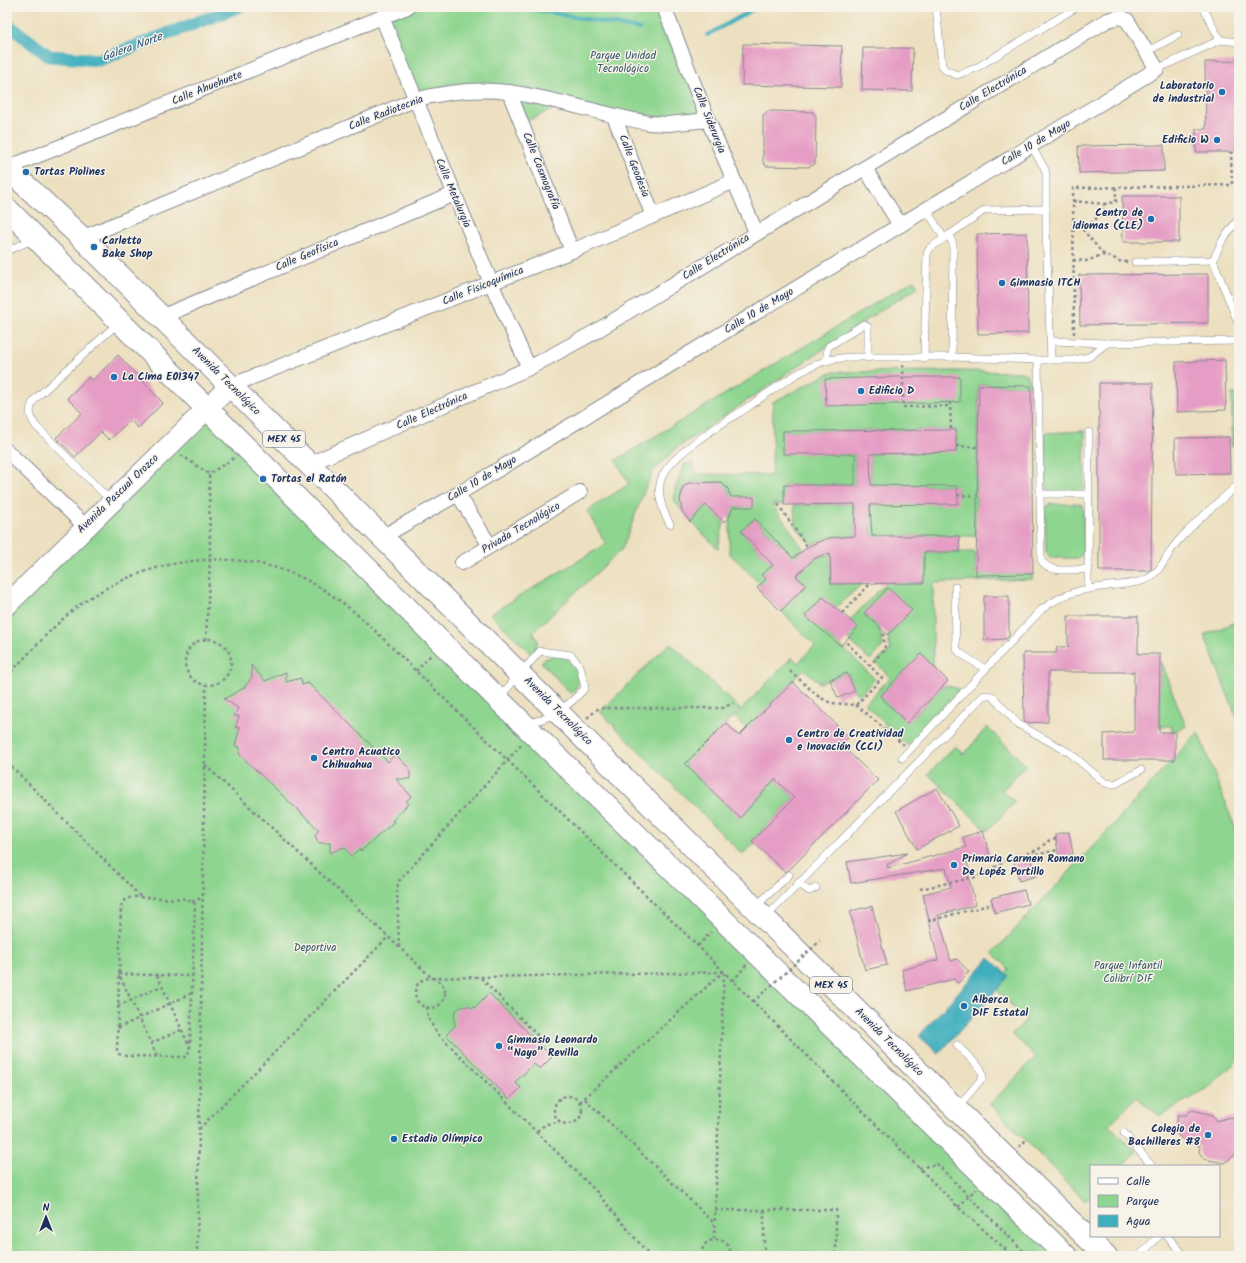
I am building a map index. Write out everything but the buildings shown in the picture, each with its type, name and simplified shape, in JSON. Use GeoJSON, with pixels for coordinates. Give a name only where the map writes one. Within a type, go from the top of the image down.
{"type":"FeatureCollection","features":[{"type":"Feature","properties":{"kind":"main road","name":"Avenida Tecnológico"},"geometry":{"type":"LineString","coordinates":[[7,168],[82,238],[956,1109],[1106,1256]]}},
{"type":"Feature","properties":{"kind":"main road","name":"MEX 45"},"geometry":{"type":"LineString","coordinates":[[7,209],[498,699],[1066,1256]]}},
{"type":"Feature","properties":{"kind":"main road","name":"Avenida Pascual Orozco"},"geometry":{"type":"LineString","coordinates":[[7,604],[85,526],[230,386]]}},
{"type":"Feature","properties":{"kind":"street","name":"Calle Ahuehuete"},"geometry":{"type":"LineString","coordinates":[[7,168],[407,7]]}},
{"type":"Feature","properties":{"kind":"street","name":"Calle Siderurgia"},"geometry":{"type":"LineString","coordinates":[[664,7],[708,120],[756,232]]}},
{"type":"Feature","properties":{"kind":"street","name":"Calle Metalurgia"},"geometry":{"type":"LineString","coordinates":[[382,17],[414,100],[528,368]]}},
{"type":"Feature","properties":{"kind":"street","name":"Calle Electrónica"},"geometry":{"type":"LineString","coordinates":[[309,464],[528,368],[599,329],[756,232],[865,168],[1108,20],[1116,17],[1126,19],[1146,52]]}},
{"type":"Feature","properties":{"kind":"street"},"geometry":{"type":"LineString","coordinates":[[1146,52],[1157,69]]}},
{"type":"Feature","properties":{"kind":"street","name":"Calle 10 de Mayo"},"geometry":{"type":"LineString","coordinates":[[382,537],[458,494],[1157,69]]}},
{"type":"Feature","properties":{"kind":"street","name":"Calle Radiotecnia"},"geometry":{"type":"LineString","coordinates":[[82,238],[414,100],[446,92],[509,92],[614,116],[658,124],[708,120]]}},
{"type":"Feature","properties":{"kind":"street","name":"Calle Cosmografía"},"geometry":{"type":"LineString","coordinates":[[509,92],[572,251]]}},
{"type":"Feature","properties":{"kind":"street","name":"Calle Geodesia"},"geometry":{"type":"LineString","coordinates":[[614,116],[653,216]]}},
{"type":"Feature","properties":{"kind":"street"},"geometry":{"type":"LineString","coordinates":[[865,168],[900,225]]}},
{"type":"Feature","properties":{"kind":"street","name":"Calle Fisicoquímica"},"geometry":{"type":"LineString","coordinates":[[230,386],[572,251],[734,180]]}},
{"type":"Feature","properties":{"kind":"street","name":"Calle Geofísica"},"geometry":{"type":"LineString","coordinates":[[161,317],[454,194]]}},
{"type":"Feature","properties":{"kind":"street"},"geometry":{"type":"LineString","coordinates":[[7,451],[85,526]]}},
{"type":"Feature","properties":{"kind":"street","name":"Privada Tecnológico"},"geometry":{"type":"LineString","coordinates":[[462,564],[580,492]]}},
{"type":"Feature","properties":{"kind":"street"},"geometry":{"type":"LineString","coordinates":[[458,494],[490,546]]}},
{"type":"Feature","properties":{"kind":"lane"},"geometry":{"type":"LineString","coordinates":[[936,7],[942,65],[945,70],[958,75],[976,68],[1078,7]]}},
{"type":"Feature","properties":{"kind":"lane"},"geometry":{"type":"LineString","coordinates":[[1203,7],[1220,40]]}},
{"type":"Feature","properties":{"kind":"lane"},"geometry":{"type":"LineString","coordinates":[[1146,52],[1178,34]]}},
{"type":"Feature","properties":{"kind":"lane"},"geometry":{"type":"LineString","coordinates":[[1157,69],[1220,40],[1239,42]]}},
{"type":"Feature","properties":{"kind":"lane"},"geometry":{"type":"LineString","coordinates":[[1031,146],[1045,169],[1051,360]]}},
{"type":"Feature","properties":{"kind":"lane"},"geometry":{"type":"LineString","coordinates":[[924,358],[927,254],[930,248],[986,210],[1046,209]]}},
{"type":"Feature","properties":{"kind":"lane"},"geometry":{"type":"LineString","coordinates":[[926,210],[953,244],[952,357]]}},
{"type":"Feature","properties":{"kind":"lane"},"geometry":{"type":"LineString","coordinates":[[1239,218],[1222,241],[1213,260],[1239,325]]}},
{"type":"Feature","properties":{"kind":"lane"},"geometry":{"type":"LineString","coordinates":[[7,251],[36,238]]}},
{"type":"Feature","properties":{"kind":"lane"},"geometry":{"type":"LineString","coordinates":[[1134,262],[1213,260]]}},
{"type":"Feature","properties":{"kind":"lane"},"geometry":{"type":"LineString","coordinates":[[111,501],[36,426],[29,413],[30,406],[35,399],[120,321]]}},
{"type":"Feature","properties":{"kind":"lane"},"geometry":{"type":"LineString","coordinates":[[827,361],[827,350],[829,346],[864,324],[868,327],[868,358]]}},
{"type":"Feature","properties":{"kind":"lane"},"geometry":{"type":"LineString","coordinates":[[1051,341],[1107,343],[1239,341]]}},
{"type":"Feature","properties":{"kind":"lane"},"geometry":{"type":"LineString","coordinates":[[670,524],[662,508],[660,490],[663,476],[672,463],[711,430],[798,374],[827,361],[846,358],[952,357],[1074,360],[1089,357],[1107,343]]}},
{"type":"Feature","properties":{"kind":"lane"},"geometry":{"type":"LineString","coordinates":[[1038,360],[1041,560],[1044,565],[1052,569],[1088,569]]}},
{"type":"Feature","properties":{"kind":"lane"},"geometry":{"type":"LineString","coordinates":[[1088,589],[1089,432]]}},
{"type":"Feature","properties":{"kind":"lane"},"geometry":{"type":"LineString","coordinates":[[902,758],[1041,610],[1055,599],[1067,594],[1088,589],[1133,583],[1145,580],[1153,575],[1160,569],[1178,541],[1217,502],[1239,484]]}},
{"type":"Feature","properties":{"kind":"lane"},"geometry":{"type":"LineString","coordinates":[[1040,494],[1089,494]]}},
{"type":"Feature","properties":{"kind":"lane"},"geometry":{"type":"LineString","coordinates":[[955,587],[956,648],[960,653],[985,669]]}},
{"type":"Feature","properties":{"kind":"lane"},"geometry":{"type":"LineString","coordinates":[[498,699],[540,650],[571,655],[580,666],[585,688],[576,699],[528,728]]}},
{"type":"Feature","properties":{"kind":"lane"},"geometry":{"type":"LineString","coordinates":[[759,913],[798,883],[984,695],[992,696],[1018,724],[1070,753],[1105,783],[1115,784],[1142,770]]}},
{"type":"Feature","properties":{"kind":"lane"},"geometry":{"type":"LineString","coordinates":[[759,913],[788,875]]}},
{"type":"Feature","properties":{"kind":"lane"},"geometry":{"type":"LineString","coordinates":[[798,883],[809,891],[816,888]]}},
{"type":"Feature","properties":{"kind":"lane"},"geometry":{"type":"LineString","coordinates":[[956,1109],[983,1078],[981,1069],[957,1045]]}},
{"type":"Feature","properties":{"kind":"lane"},"geometry":{"type":"LineString","coordinates":[[1124,1133],[1151,1165]]}},
{"type":"Feature","properties":{"kind":"lane"},"geometry":{"type":"LineString","coordinates":[[1139,1256],[1158,1237]]}},
{"type":"Feature","properties":{"kind":"lane"},"geometry":{"type":"LineString","coordinates":[[1168,1237],[1185,1256]]}},
{"type":"Feature","properties":{"kind":"path"},"geometry":{"type":"LineString","coordinates":[[1074,341],[1073,188],[1232,185],[1231,152]]}},
{"type":"Feature","properties":{"kind":"path"},"geometry":{"type":"LineString","coordinates":[[1073,201],[1104,204],[1116,202],[1116,188]]}},
{"type":"Feature","properties":{"kind":"path"},"geometry":{"type":"LineString","coordinates":[[1104,204],[1104,212],[1084,230],[1104,256]]}},
{"type":"Feature","properties":{"kind":"path"},"geometry":{"type":"LineString","coordinates":[[1073,260],[1088,261],[1096,256],[1104,256],[1114,258],[1118,261],[1134,262]]}},
{"type":"Feature","properties":{"kind":"path"},"geometry":{"type":"LineString","coordinates":[[902,358],[903,407],[950,406]]}},
{"type":"Feature","properties":{"kind":"path"},"geometry":{"type":"LineString","coordinates":[[950,402],[951,430]]}},
{"type":"Feature","properties":{"kind":"path"},"geometry":{"type":"LineString","coordinates":[[168,446],[209,474]]}},
{"type":"Feature","properties":{"kind":"path"},"geometry":{"type":"LineString","coordinates":[[956,446],[977,447]]}},
{"type":"Feature","properties":{"kind":"path"},"geometry":{"type":"LineString","coordinates":[[209,474],[248,449]]}},
{"type":"Feature","properties":{"kind":"path"},"geometry":{"type":"LineString","coordinates":[[206,640],[210,559],[209,474]]}},
{"type":"Feature","properties":{"kind":"path"},"geometry":{"type":"LineString","coordinates":[[958,495],[976,496]]}},
{"type":"Feature","properties":{"kind":"path"},"geometry":{"type":"LineString","coordinates":[[778,504],[807,547]]}},
{"type":"Feature","properties":{"kind":"path"},"geometry":{"type":"LineString","coordinates":[[7,676],[67,617],[95,594],[129,577],[166,566],[210,559],[256,562],[300,577],[330,594],[373,630],[416,671],[724,972],[958,1207],[1013,1256]]}},
{"type":"Feature","properties":{"kind":"path"},"geometry":{"type":"LineString","coordinates":[[842,613],[871,583]]}},
{"type":"Feature","properties":{"kind":"path"},"geometry":{"type":"LineString","coordinates":[[869,666],[885,649],[883,631]]}},
{"type":"Feature","properties":{"kind":"path"},"geometry":{"type":"LineString","coordinates":[[206,640],[214,640],[226,649],[231,662],[226,676],[220,681],[206,685],[199,683],[188,673],[185,659],[192,645],[206,640]]}},
{"type":"Feature","properties":{"kind":"path"},"geometry":{"type":"LineString","coordinates":[[845,641],[882,678],[856,705]]}},
{"type":"Feature","properties":{"kind":"path"},"geometry":{"type":"LineString","coordinates":[[416,671],[443,643]]}},
{"type":"Feature","properties":{"kind":"path"},"geometry":{"type":"LineString","coordinates":[[790,671],[819,697],[831,703],[856,705],[909,749]]}},
{"type":"Feature","properties":{"kind":"path"},"geometry":{"type":"LineString","coordinates":[[197,1256],[206,685]]}},
{"type":"Feature","properties":{"kind":"path"},"geometry":{"type":"LineString","coordinates":[[576,729],[599,708],[723,708],[733,703]]}},
{"type":"Feature","properties":{"kind":"path"},"geometry":{"type":"LineString","coordinates":[[399,947],[396,888],[399,881],[507,760],[528,728]]}},
{"type":"Feature","properties":{"kind":"path"},"geometry":{"type":"LineString","coordinates":[[7,762],[141,897]]}},
{"type":"Feature","properties":{"kind":"path"},"geometry":{"type":"LineString","coordinates":[[205,765],[432,978],[441,982],[444,986],[445,996],[436,1007],[426,1007],[418,1001],[416,988],[423,980],[432,978],[724,972]]}},
{"type":"Feature","properties":{"kind":"path"},"geometry":{"type":"LineString","coordinates":[[920,889],[976,877],[1009,858],[1032,852],[1039,849],[1048,841],[1056,839]]}},
{"type":"Feature","properties":{"kind":"path"},"geometry":{"type":"LineString","coordinates":[[1030,856],[1058,850]]}},
{"type":"Feature","properties":{"kind":"path"},"geometry":{"type":"LineString","coordinates":[[141,897],[186,899],[192,902],[194,904],[194,915],[192,993],[190,1048],[188,1056],[185,1058],[119,1054],[117,1045],[121,906],[125,899],[141,897]]}},
{"type":"Feature","properties":{"kind":"path"},"geometry":{"type":"LineString","coordinates":[[192,902],[203,897]]}},
{"type":"Feature","properties":{"kind":"path"},"geometry":{"type":"LineString","coordinates":[[928,922],[993,904]]}},
{"type":"Feature","properties":{"kind":"path"},"geometry":{"type":"LineString","coordinates":[[199,1130],[388,937]]}},
{"type":"Feature","properties":{"kind":"path"},"geometry":{"type":"LineString","coordinates":[[753,1002],[820,941]]}},
{"type":"Feature","properties":{"kind":"path"},"geometry":{"type":"LineString","coordinates":[[580,1102],[724,972]]}},
{"type":"Feature","properties":{"kind":"path"},"geometry":{"type":"LineString","coordinates":[[714,1239],[724,972]]}},
{"type":"Feature","properties":{"kind":"path"},"geometry":{"type":"LineString","coordinates":[[119,974],[192,976]]}},
{"type":"Feature","properties":{"kind":"path"},"geometry":{"type":"LineString","coordinates":[[119,974],[157,1056]]}},
{"type":"Feature","properties":{"kind":"path"},"geometry":{"type":"LineString","coordinates":[[157,975],[190,1048]]}},
{"type":"Feature","properties":{"kind":"path"},"geometry":{"type":"LineString","coordinates":[[480,977],[540,1038]]}},
{"type":"Feature","properties":{"kind":"path"},"geometry":{"type":"LineString","coordinates":[[118,1006],[162,986]]}},
{"type":"Feature","properties":{"kind":"path"},"geometry":{"type":"LineString","coordinates":[[118,1028],[192,993]]}},
{"type":"Feature","properties":{"kind":"path"},"geometry":{"type":"LineString","coordinates":[[426,1007],[429,1020],[437,1033],[596,1191],[650,1256]]}},
{"type":"Feature","properties":{"kind":"path"},"geometry":{"type":"LineString","coordinates":[[151,1043],[181,1030]]}},
{"type":"Feature","properties":{"kind":"path"},"geometry":{"type":"LineString","coordinates":[[537,1131],[546,1124],[559,1122],[567,1125],[576,1123],[582,1116],[583,1111],[580,1102],[568,1096],[558,1100],[554,1108],[556,1118],[559,1122]]}},
{"type":"Feature","properties":{"kind":"path"},"geometry":{"type":"LineString","coordinates":[[585,1099],[714,1223]]}},
{"type":"Feature","properties":{"kind":"path"},"geometry":{"type":"LineString","coordinates":[[919,1168],[937,1164],[970,1195],[1023,1251],[1022,1256]]}},
{"type":"Feature","properties":{"kind":"path"},"geometry":{"type":"LineString","coordinates":[[958,1207],[987,1179]]}},
{"type":"Feature","properties":{"kind":"path"},"geometry":{"type":"LineString","coordinates":[[715,1210],[836,1210],[836,1256]]}},
{"type":"Feature","properties":{"kind":"path"},"geometry":{"type":"LineString","coordinates":[[764,1210],[764,1256]]}},
{"type":"Feature","properties":{"kind":"path"},"geometry":{"type":"LineString","coordinates":[[702,1256],[702,1248],[705,1244],[714,1239],[723,1240],[727,1243],[731,1252],[730,1256]]}},
{"type":"Feature","properties":{"kind":"green space","name":"Parque Unidad Tecnológico"},"geometry":{"type":"Polygon","coordinates":[[[414,7],[662,7],[708,123],[550,103],[554,109],[522,123],[512,98],[472,93],[415,98],[386,19],[414,7]]]}},
{"type":"Feature","properties":{"kind":"green space"},"geometry":{"type":"Polygon","coordinates":[[[914,280],[918,288],[884,308],[674,450],[654,471],[645,489],[622,549],[533,632],[538,641],[533,655],[490,614],[606,544],[587,511],[629,484],[616,460],[914,280]]]}},
{"type":"Feature","properties":{"kind":"green space"},"geometry":{"type":"Polygon","coordinates":[[[835,372],[1021,372],[1027,374],[1031,386],[979,385],[975,536],[872,536],[870,505],[957,495],[957,486],[871,485],[870,454],[956,451],[956,430],[784,431],[783,453],[855,454],[855,485],[784,485],[784,505],[772,504],[804,550],[793,557],[755,519],[741,531],[773,565],[762,575],[766,579],[761,585],[729,553],[731,507],[744,507],[731,497],[728,489],[720,482],[689,484],[682,492],[682,511],[674,500],[675,489],[685,464],[693,463],[696,474],[772,475],[773,402],[828,374],[835,372]]]}},
{"type":"Feature","properties":{"kind":"green space"},"geometry":{"type":"Polygon","coordinates":[[[1232,394],[1239,394],[1239,446],[1232,446],[1232,394]]]}},
{"type":"Feature","properties":{"kind":"green space","name":"Deportiva"},"geometry":{"type":"Polygon","coordinates":[[[206,408],[1064,1256],[7,1256],[7,605],[206,408]]]}},
{"type":"Feature","properties":{"kind":"green space"},"geometry":{"type":"Polygon","coordinates":[[[1085,431],[1084,489],[1080,493],[1048,492],[1046,485],[1045,433],[1085,431]]]}},
{"type":"Feature","properties":{"kind":"green space"},"geometry":{"type":"Polygon","coordinates":[[[855,504],[855,536],[828,538],[811,545],[795,525],[794,505],[855,504]]]}},
{"type":"Feature","properties":{"kind":"green space"},"geometry":{"type":"Polygon","coordinates":[[[1051,504],[1081,504],[1083,509],[1083,554],[1078,558],[1050,558],[1046,552],[1045,508],[1051,504]]]}},
{"type":"Feature","properties":{"kind":"green space"},"geometry":{"type":"Polygon","coordinates":[[[706,505],[724,522],[718,549],[691,521],[706,505]]]}},
{"type":"Feature","properties":{"kind":"green space"},"geometry":{"type":"Polygon","coordinates":[[[838,552],[975,552],[976,574],[1033,574],[1032,579],[933,583],[933,666],[921,655],[880,696],[907,723],[944,685],[960,689],[908,746],[865,704],[890,678],[876,662],[890,651],[888,635],[911,610],[864,613],[879,627],[883,646],[870,660],[847,638],[857,627],[850,620],[886,583],[923,559],[830,561],[831,584],[863,583],[835,608],[822,597],[806,616],[841,646],[875,679],[858,696],[847,673],[820,683],[804,669],[747,729],[734,717],[792,657],[798,663],[815,645],[781,611],[805,585],[796,576],[815,558],[838,552]]]}},
{"type":"Feature","properties":{"kind":"green space"},"geometry":{"type":"Polygon","coordinates":[[[1239,621],[1239,723],[1204,635],[1239,621]]]}},
{"type":"Feature","properties":{"kind":"green space"},"geometry":{"type":"Polygon","coordinates":[[[670,643],[740,709],[685,765],[740,818],[775,779],[794,798],[752,841],[755,844],[742,854],[600,712],[670,643]]]}},
{"type":"Feature","properties":{"kind":"green space"},"geometry":{"type":"Polygon","coordinates":[[[556,655],[570,661],[578,670],[579,681],[571,694],[541,662],[556,655]]]}},
{"type":"Feature","properties":{"kind":"green space"},"geometry":{"type":"Polygon","coordinates":[[[1160,661],[1186,726],[1172,732],[1171,726],[1159,726],[1160,661]]]}},
{"type":"Feature","properties":{"kind":"green space"},"geometry":{"type":"Polygon","coordinates":[[[987,727],[1026,765],[1002,791],[1015,802],[987,831],[928,774],[955,746],[964,754],[987,727]]]}},
{"type":"Feature","properties":{"kind":"green space","name":"Parque Infantil Colibrí DIF"},"geometry":{"type":"Polygon","coordinates":[[[1198,732],[1239,838],[1239,1059],[1209,1087],[1160,1116],[1136,1097],[1109,1125],[1137,1152],[1123,1165],[1090,1165],[1090,1196],[1085,1201],[990,1104],[1036,1057],[1012,1034],[1026,1020],[995,988],[1009,969],[993,953],[1198,732]]]}},
{"type":"Feature","properties":{"kind":"water","name":"Alberca DIF Estatal"},"geometry":{"type":"Polygon","coordinates":[[[989,958],[1009,976],[939,1054],[919,1036],[989,958]]]}},
{"type":"Feature","properties":{"kind":"waterway","name":"Galera Norte"},"geometry":{"type":"LineString","coordinates":[[7,24],[49,56],[99,60],[238,7]]}},
{"type":"Feature","properties":{"kind":"waterway"},"geometry":{"type":"LineString","coordinates":[[520,7],[640,29]]}},
{"type":"Feature","properties":{"kind":"waterway"},"geometry":{"type":"LineString","coordinates":[[707,35],[758,7]]}},
{"type":"Feature","properties":{"kind":"place","name":"Laboratorio de industrial"},"geometry":{"type":"Point","coordinates":[1222,92]}},
{"type":"Feature","properties":{"kind":"place","name":"Edificio W"},"geometry":{"type":"Point","coordinates":[1217,140]}},
{"type":"Feature","properties":{"kind":"place","name":"Tortas Piolines"},"geometry":{"type":"Point","coordinates":[26,172]}},
{"type":"Feature","properties":{"kind":"place","name":"Centro de idiomas (CLE)"},"geometry":{"type":"Point","coordinates":[1151,219]}},
{"type":"Feature","properties":{"kind":"place","name":"Carletto Bake Shop"},"geometry":{"type":"Point","coordinates":[94,247]}},
{"type":"Feature","properties":{"kind":"place","name":"Gimnasio ITCH"},"geometry":{"type":"Point","coordinates":[1002,283]}},
{"type":"Feature","properties":{"kind":"place","name":"La Cima E01347"},"geometry":{"type":"Point","coordinates":[114,377]}},
{"type":"Feature","properties":{"kind":"place","name":"Edificio D"},"geometry":{"type":"Point","coordinates":[861,391]}},
{"type":"Feature","properties":{"kind":"place","name":"Tortas el Ratón"},"geometry":{"type":"Point","coordinates":[263,479]}},
{"type":"Feature","properties":{"kind":"place","name":"Centro de Creatividad e Inovación (CCI)"},"geometry":{"type":"Point","coordinates":[789,740]}},
{"type":"Feature","properties":{"kind":"place","name":"Centro Acuatico Chihuahua"},"geometry":{"type":"Point","coordinates":[314,758]}},
{"type":"Feature","properties":{"kind":"place","name":"Primaria Carmen Romano De Lopéz Portillo"},"geometry":{"type":"Point","coordinates":[954,865]}},
{"type":"Feature","properties":{"kind":"place","name":"Alberca DIF Estatal"},"geometry":{"type":"Point","coordinates":[964,1006]}},
{"type":"Feature","properties":{"kind":"place","name":"Gimnasio Leonardo “Nayo” Revilla"},"geometry":{"type":"Point","coordinates":[499,1046]}},
{"type":"Feature","properties":{"kind":"place","name":"Colegio de Bachilleres #8"},"geometry":{"type":"Point","coordinates":[1208,1135]}},
{"type":"Feature","properties":{"kind":"place","name":"Estadio Olímpico"},"geometry":{"type":"Point","coordinates":[394,1139]}}]}
